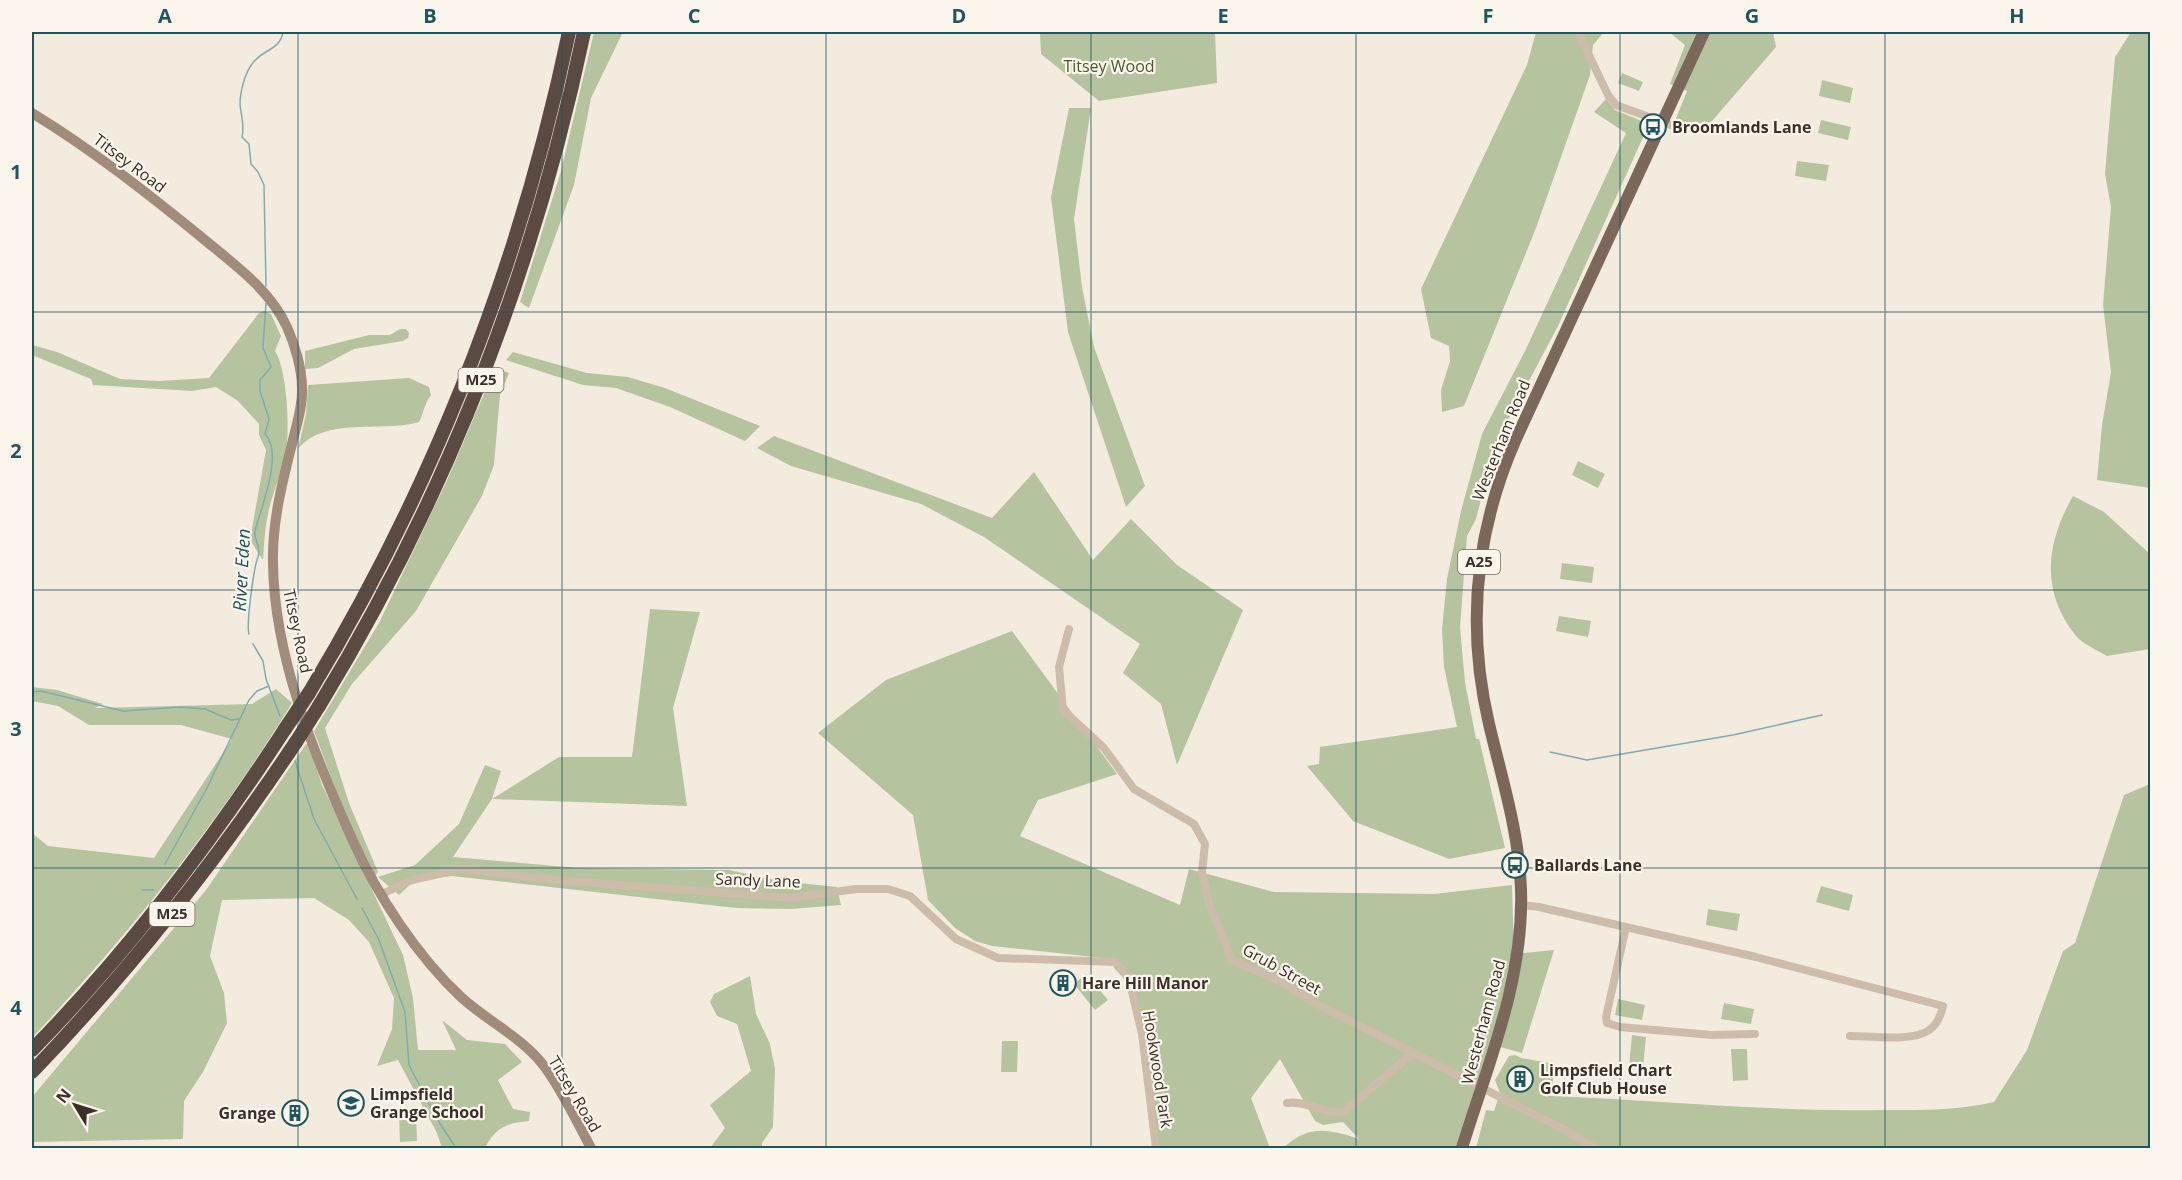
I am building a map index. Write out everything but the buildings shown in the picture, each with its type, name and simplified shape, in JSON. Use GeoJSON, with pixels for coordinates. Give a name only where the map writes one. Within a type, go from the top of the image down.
{"type":"FeatureCollection","features":[{"type":"Feature","properties":{"kind":"highway","name":"M25"},"geometry":{"type":"LineString","coordinates":[[32,1050],[103,973],[171,890],[230,811],[309,693],[384,559],[466,379],[524,210],[569,32]]}},
{"type":"Feature","properties":{"kind":"highway","name":"M25"},"geometry":{"type":"LineString","coordinates":[[32,1072],[96,1003],[162,926],[224,845],[319,706],[409,542],[449,456],[488,363],[542,203],[584,32]]}},
{"type":"Feature","properties":{"kind":"main road","name":"Westerham Road"},"geometry":{"type":"LineString","coordinates":[[1468,1149],[1513,982],[1521,905],[1517,838],[1486,708],[1477,659],[1476,593],[1482,543],[1494,494],[1509,454],[1704,32]]}},
{"type":"Feature","properties":{"kind":"main road","name":"Titsey Road"},"geometry":{"type":"LineString","coordinates":[[32,113],[144,191],[232,263],[265,292],[287,327],[303,389],[274,531],[273,582],[277,618],[290,671],[329,787],[355,846],[382,894],[446,982],[464,999],[508,1032],[544,1066],[591,1149]]}},
{"type":"Feature","properties":{"kind":"main road","name":"Westerham Road"},"geometry":{"type":"LineString","coordinates":[[1462,1149],[1481,1094]]}},
{"type":"Feature","properties":{"kind":"street"},"geometry":{"type":"LineString","coordinates":[[1578,32],[1608,95],[1616,105],[1624,110],[1663,120],[1682,129]]}},
{"type":"Feature","properties":{"kind":"street","name":"Grub Street"},"geometry":{"type":"LineString","coordinates":[[1069,629],[1059,667],[1063,710],[1104,748],[1134,789],[1194,824],[1205,844],[1202,872],[1209,903],[1232,960],[1280,981],[1315,1003],[1413,1053],[1481,1094],[1568,1131],[1594,1149]]}},
{"type":"Feature","properties":{"kind":"street","name":"Sandy Lane"},"geometry":{"type":"LineString","coordinates":[[382,894],[412,880],[461,868],[555,880],[792,898],[856,889],[888,889],[910,896],[956,939],[998,958],[1116,962]]}},
{"type":"Feature","properties":{"kind":"street"},"geometry":{"type":"LineString","coordinates":[[1521,905],[1765,959],[1943,1006],[1940,1017],[1929,1030],[1919,1034],[1894,1037],[1850,1036]]}},
{"type":"Feature","properties":{"kind":"street"},"geometry":{"type":"LineString","coordinates":[[1626,927],[1606,1017],[1607,1023],[1620,1027],[1712,1035],[1755,1034]]}},
{"type":"Feature","properties":{"kind":"street","name":"Hookwood Park"},"geometry":{"type":"LineString","coordinates":[[1116,962],[1129,979],[1142,1034],[1156,1149]]}},
{"type":"Feature","properties":{"kind":"street"},"geometry":{"type":"LineString","coordinates":[[1287,1103],[1295,1102],[1330,1113],[1343,1112],[1413,1053]]}},
{"type":"Feature","properties":{"kind":"green space"},"geometry":{"type":"Polygon","coordinates":[[[594,32],[623,32],[591,98],[574,185],[529,308],[520,302],[561,171],[594,32]]]}},
{"type":"Feature","properties":{"kind":"green space","name":"Titsey Wood"},"geometry":{"type":"Polygon","coordinates":[[[1040,32],[1215,32],[1217,83],[1099,101],[1041,54],[1040,32]]]}},
{"type":"Feature","properties":{"kind":"green space"},"geometry":{"type":"Polygon","coordinates":[[[1536,32],[1604,32],[1593,45],[1590,75],[1536,228],[1464,406],[1442,412],[1441,390],[1450,361],[1449,346],[1431,338],[1421,289],[1527,65],[1536,32]]]}},
{"type":"Feature","properties":{"kind":"green space"},"geometry":{"type":"Polygon","coordinates":[[[1669,32],[1773,32],[1776,47],[1706,128],[1675,121],[1687,91],[1670,84],[1685,45],[1669,32]]]}},
{"type":"Feature","properties":{"kind":"green space"},"geometry":{"type":"Polygon","coordinates":[[[2131,32],[2150,32],[2150,488],[2097,480],[2102,425],[2111,372],[2103,305],[2111,207],[2105,174],[2115,57],[2131,32]]]}},
{"type":"Feature","properties":{"kind":"green space"},"geometry":{"type":"Polygon","coordinates":[[[1622,73],[1643,82],[1639,91],[1618,83],[1622,73]]]}},
{"type":"Feature","properties":{"kind":"green space"},"geometry":{"type":"Polygon","coordinates":[[[1822,80],[1853,88],[1850,103],[1819,96],[1822,80]]]}},
{"type":"Feature","properties":{"kind":"green space"},"geometry":{"type":"Polygon","coordinates":[[[1606,99],[1615,110],[1649,124],[1558,326],[1504,428],[1490,464],[1476,519],[1467,536],[1460,627],[1465,682],[1476,739],[1479,739],[1505,848],[1449,859],[1353,821],[1307,766],[1319,764],[1320,747],[1457,727],[1444,667],[1442,629],[1447,579],[1461,511],[1482,434],[1526,349],[1626,133],[1594,112],[1606,99]]]}},
{"type":"Feature","properties":{"kind":"green space"},"geometry":{"type":"Polygon","coordinates":[[[1069,108],[1091,108],[1074,219],[1082,287],[1094,347],[1145,486],[1126,507],[1068,332],[1051,197],[1069,108]]]}},
{"type":"Feature","properties":{"kind":"green space"},"geometry":{"type":"Polygon","coordinates":[[[1821,120],[1851,127],[1848,140],[1818,133],[1821,120]]]}},
{"type":"Feature","properties":{"kind":"green space"},"geometry":{"type":"Polygon","coordinates":[[[1797,161],[1829,165],[1826,181],[1795,176],[1797,161]]]}},
{"type":"Feature","properties":{"kind":"green space"},"geometry":{"type":"Polygon","coordinates":[[[264,311],[271,314],[281,336],[275,351],[285,385],[288,429],[284,458],[268,515],[263,560],[250,540],[266,450],[259,435],[259,424],[238,401],[216,387],[192,391],[93,385],[91,379],[32,355],[32,345],[57,352],[120,379],[159,381],[209,378],[259,313],[264,311]]]}},
{"type":"Feature","properties":{"kind":"green space"},"geometry":{"type":"Polygon","coordinates":[[[400,329],[406,329],[409,333],[408,338],[403,341],[354,349],[318,368],[305,369],[305,351],[369,335],[390,335],[400,329]]]}},
{"type":"Feature","properties":{"kind":"green space"},"geometry":{"type":"Polygon","coordinates":[[[513,352],[587,373],[628,377],[665,388],[760,426],[745,441],[670,407],[616,388],[583,385],[506,360],[513,352]]]}},
{"type":"Feature","properties":{"kind":"green space"},"geometry":{"type":"Polygon","coordinates":[[[495,368],[509,373],[500,395],[494,465],[482,496],[416,611],[352,684],[325,728],[349,803],[378,872],[375,876],[343,810],[314,731],[379,623],[449,476],[495,368]]]}},
{"type":"Feature","properties":{"kind":"green space"},"geometry":{"type":"Polygon","coordinates":[[[409,378],[429,387],[431,395],[419,422],[323,432],[309,439],[298,449],[306,414],[308,385],[409,378]]]}},
{"type":"Feature","properties":{"kind":"green space"},"geometry":{"type":"Polygon","coordinates":[[[774,436],[992,518],[1034,472],[1093,560],[1131,519],[1177,565],[1243,610],[1177,765],[1161,704],[1123,673],[1140,644],[984,537],[921,504],[791,466],[757,448],[774,436]]]}},
{"type":"Feature","properties":{"kind":"green space"},"geometry":{"type":"Polygon","coordinates":[[[1578,461],[1605,474],[1598,488],[1572,475],[1578,461]]]}},
{"type":"Feature","properties":{"kind":"green space"},"geometry":{"type":"Polygon","coordinates":[[[2073,496],[2104,512],[2150,554],[2150,649],[2107,656],[2079,639],[2064,619],[2052,584],[2051,567],[2057,531],[2073,496]]]}},
{"type":"Feature","properties":{"kind":"green space"},"geometry":{"type":"Polygon","coordinates":[[[1562,563],[1594,567],[1592,583],[1560,579],[1562,563]]]}},
{"type":"Feature","properties":{"kind":"green space"},"geometry":{"type":"Polygon","coordinates":[[[650,609],[700,612],[673,708],[687,806],[492,799],[559,757],[632,757],[650,609]]]}},
{"type":"Feature","properties":{"kind":"green space"},"geometry":{"type":"Polygon","coordinates":[[[1559,616],[1591,621],[1588,637],[1556,631],[1559,616]]]}},
{"type":"Feature","properties":{"kind":"green space"},"geometry":{"type":"Polygon","coordinates":[[[1012,631],[1117,774],[1038,800],[1020,836],[1180,905],[1189,869],[1274,892],[1434,894],[1512,885],[1514,954],[1554,950],[1522,1053],[1493,1045],[1460,1148],[1283,1148],[1292,1140],[1311,1132],[1329,1131],[1359,1139],[1343,1122],[1323,1125],[1315,1121],[1280,1059],[1251,1098],[1270,1148],[1158,1148],[1152,1084],[1133,988],[1114,968],[1112,959],[992,946],[975,941],[955,928],[928,900],[913,815],[818,733],[886,680],[1012,631]]]}},
{"type":"Feature","properties":{"kind":"green space"},"geometry":{"type":"Polygon","coordinates":[[[32,687],[57,690],[103,704],[95,708],[252,704],[276,689],[292,703],[264,748],[203,835],[137,919],[32,1038],[32,833],[48,846],[154,858],[232,739],[181,725],[89,725],[58,706],[32,701],[32,687]]]}},
{"type":"Feature","properties":{"kind":"green space"},"geometry":{"type":"Polygon","coordinates":[[[306,744],[309,744],[322,785],[403,955],[413,998],[418,1050],[456,1050],[442,1020],[467,1040],[505,1044],[522,1062],[498,1080],[513,1109],[530,1112],[529,1121],[503,1127],[493,1135],[485,1148],[442,1148],[437,1133],[398,1060],[377,1066],[392,1029],[394,998],[369,942],[349,920],[314,898],[222,900],[210,956],[224,993],[227,1023],[203,1072],[184,1101],[183,1139],[32,1142],[32,1097],[206,890],[306,744]]]}},
{"type":"Feature","properties":{"kind":"green space"},"geometry":{"type":"Polygon","coordinates":[[[485,765],[501,771],[492,799],[453,857],[578,868],[729,870],[780,881],[837,887],[841,905],[791,909],[736,908],[452,876],[414,881],[399,895],[378,877],[415,865],[459,824],[485,765]]]}},
{"type":"Feature","properties":{"kind":"green space"},"geometry":{"type":"Polygon","coordinates":[[[2150,784],[2150,1148],[1476,1148],[1486,1110],[1494,1111],[1500,1093],[1495,1080],[1509,1056],[1515,1055],[1555,1064],[1551,1096],[1756,1108],[1839,1110],[1937,1109],[1994,1102],[2027,1050],[2063,951],[2075,943],[2124,795],[2150,784]]]}},
{"type":"Feature","properties":{"kind":"green space"},"geometry":{"type":"Polygon","coordinates":[[[1821,886],[1853,895],[1849,911],[1816,902],[1821,886]]]}},
{"type":"Feature","properties":{"kind":"green space"},"geometry":{"type":"Polygon","coordinates":[[[1708,909],[1740,914],[1737,931],[1706,925],[1708,909]]]}},
{"type":"Feature","properties":{"kind":"green space"},"geometry":{"type":"Polygon","coordinates":[[[1086,974],[1108,1000],[1095,1010],[1074,984],[1086,974]]]}},
{"type":"Feature","properties":{"kind":"green space"},"geometry":{"type":"Polygon","coordinates":[[[750,976],[756,1014],[770,1044],[775,1069],[773,1127],[762,1143],[762,1148],[710,1148],[725,1128],[710,1105],[751,1071],[737,1024],[717,1016],[710,1002],[714,994],[750,976]]]}},
{"type":"Feature","properties":{"kind":"green space"},"geometry":{"type":"Polygon","coordinates":[[[1618,999],[1645,1005],[1642,1020],[1615,1015],[1618,999]]]}},
{"type":"Feature","properties":{"kind":"green space"},"geometry":{"type":"Polygon","coordinates":[[[1724,1003],[1754,1009],[1751,1024],[1721,1019],[1724,1003]]]}},
{"type":"Feature","properties":{"kind":"green space"},"geometry":{"type":"Polygon","coordinates":[[[1632,1035],[1646,1037],[1643,1068],[1629,1067],[1632,1035]]]}},
{"type":"Feature","properties":{"kind":"green space"},"geometry":{"type":"Polygon","coordinates":[[[1002,1041],[1018,1041],[1017,1072],[1001,1072],[1002,1041]]]}},
{"type":"Feature","properties":{"kind":"green space"},"geometry":{"type":"Polygon","coordinates":[[[1731,1049],[1747,1049],[1748,1080],[1733,1081],[1731,1049]]]}},
{"type":"Feature","properties":{"kind":"green space"},"geometry":{"type":"Polygon","coordinates":[[[416,1113],[417,1141],[400,1142],[399,1114],[416,1113]]]}},
{"type":"Feature","properties":{"kind":"waterway","name":"River Eden"},"geometry":{"type":"LineString","coordinates":[[266,286],[264,185],[251,164],[249,144],[242,137],[240,99],[249,68],[256,59],[275,47],[283,32]]}},
{"type":"Feature","properties":{"kind":"waterway","name":"River Eden"},"geometry":{"type":"LineString","coordinates":[[249,634],[251,596],[259,553],[255,531],[272,467],[270,443],[265,434],[269,419],[260,391],[260,380],[271,367],[263,348],[266,303]]}},
{"type":"Feature","properties":{"kind":"waterway","name":"River Eden"},"geometry":{"type":"LineString","coordinates":[[253,644],[263,661],[266,679],[280,716]]}},
{"type":"Feature","properties":{"kind":"waterway"},"geometry":{"type":"LineString","coordinates":[[165,864],[207,788],[249,700],[257,691],[269,686]]}},
{"type":"Feature","properties":{"kind":"waterway"},"geometry":{"type":"LineString","coordinates":[[32,692],[41,691],[123,711],[180,707],[205,709],[231,720],[239,719]]}},
{"type":"Feature","properties":{"kind":"waterway"},"geometry":{"type":"LineString","coordinates":[[1550,752],[1587,760],[1733,735],[1822,715]]}},
{"type":"Feature","properties":{"kind":"waterway","name":"River Eden"},"geometry":{"type":"LineString","coordinates":[[295,761],[314,819],[357,899]]}},
{"type":"Feature","properties":{"kind":"waterway"},"geometry":{"type":"LineString","coordinates":[[142,890],[154,890]]}},
{"type":"Feature","properties":{"kind":"waterway","name":"River Eden"},"geometry":{"type":"LineString","coordinates":[[362,908],[379,940],[405,1012],[409,1065],[437,1119],[456,1148]]}},
{"type":"Feature","properties":{"kind":"place","name":"Broomlands Lane"},"geometry":{"type":"Point","coordinates":[1653,127]}},
{"type":"Feature","properties":{"kind":"place","name":"Ballards Lane"},"geometry":{"type":"Point","coordinates":[1515,865]}},
{"type":"Feature","properties":{"kind":"place","name":"Hare Hill Manor"},"geometry":{"type":"Point","coordinates":[1063,983]}},
{"type":"Feature","properties":{"kind":"place","name":"Limpsfield Chart Golf Club House"},"geometry":{"type":"Point","coordinates":[1520,1079]}},
{"type":"Feature","properties":{"kind":"place","name":"Limpsfield Grange School"},"geometry":{"type":"Point","coordinates":[351,1103]}},
{"type":"Feature","properties":{"kind":"place","name":"Grange"},"geometry":{"type":"Point","coordinates":[295,1113]}}]}
